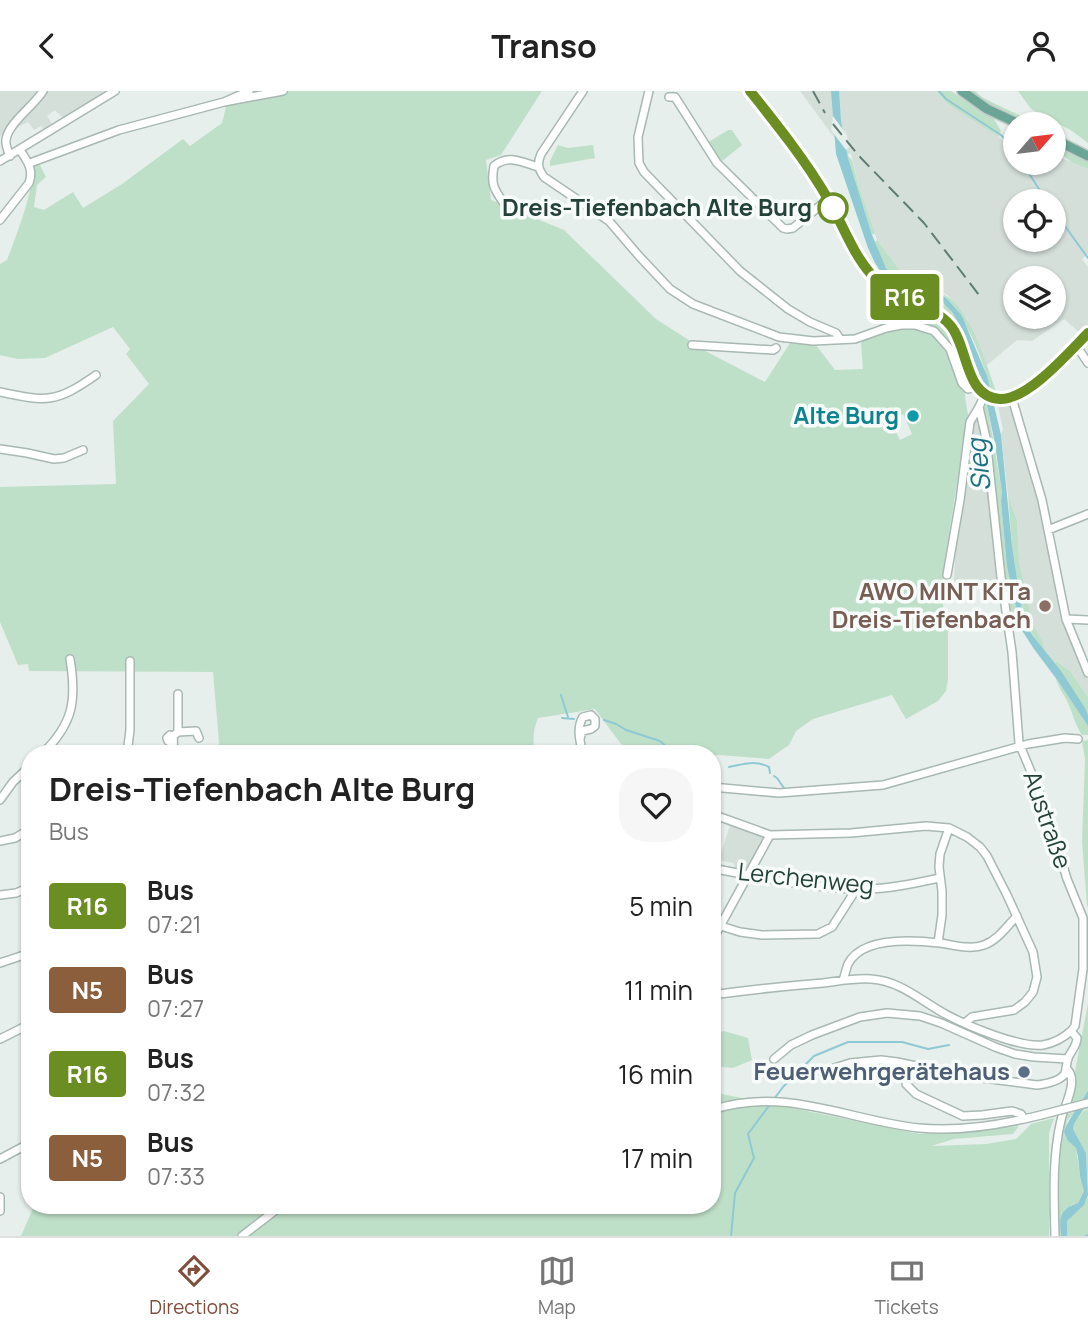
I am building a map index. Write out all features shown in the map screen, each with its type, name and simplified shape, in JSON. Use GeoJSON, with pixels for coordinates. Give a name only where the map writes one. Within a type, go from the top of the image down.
{"type":"FeatureCollection","features":[{"type":"Feature","properties":{"kind":"main road"},"geometry":{"type":"LineString","coordinates":[[962,91],[1003,116]]}},
{"type":"Feature","properties":{"kind":"main road"},"geometry":{"type":"LineString","coordinates":[[1066,145],[1086,155]]}},
{"type":"Feature","properties":{"kind":"street"},"geometry":{"type":"LineString","coordinates":[[0,220],[31,178],[30,163],[15,152],[11,140],[6,136],[43,91]]}},
{"type":"Feature","properties":{"kind":"street"},"geometry":{"type":"LineString","coordinates":[[0,161],[115,91]]}},
{"type":"Feature","properties":{"kind":"street"},"geometry":{"type":"LineString","coordinates":[[224,102],[249,91]]}},
{"type":"Feature","properties":{"kind":"street"},"geometry":{"type":"LineString","coordinates":[[30,163],[119,130],[224,102],[284,91]]}},
{"type":"Feature","properties":{"kind":"street"},"geometry":{"type":"LineString","coordinates":[[583,91],[541,154],[538,167],[544,177],[609,221],[670,289],[692,304],[779,337],[813,341],[855,339],[886,328],[915,325],[934,331],[950,349],[962,383],[968,389],[980,396],[997,398],[1012,398],[1042,378],[1088,333]]}},
{"type":"Feature","properties":{"kind":"street"},"geometry":{"type":"LineString","coordinates":[[649,91],[638,137],[639,163],[644,172],[740,271],[788,309],[836,333],[840,339]]}},
{"type":"Feature","properties":{"kind":"street","name":"Austraße"},"geometry":{"type":"LineString","coordinates":[[750,91],[798,153],[870,273],[886,286],[937,314],[951,326],[960,340],[980,396],[1012,652],[1019,743],[1046,808],[1067,879],[1084,910],[1083,969],[1071,1031],[1078,1042],[1067,1063],[1072,1078],[1061,1118],[1055,1155],[1055,1236]]}},
{"type":"Feature","properties":{"kind":"street"},"geometry":{"type":"LineString","coordinates":[[669,97],[675,97],[717,163],[783,228],[793,228],[828,199]]}},
{"type":"Feature","properties":{"kind":"street"},"geometry":{"type":"LineString","coordinates":[[503,202],[494,190],[494,166],[504,159],[512,159],[538,167]]}},
{"type":"Feature","properties":{"kind":"street"},"geometry":{"type":"LineString","coordinates":[[692,345],[773,351],[778,350],[779,337]]}},
{"type":"Feature","properties":{"kind":"street"},"geometry":{"type":"LineString","coordinates":[[1076,345],[1088,363]]}},
{"type":"Feature","properties":{"kind":"street"},"geometry":{"type":"LineString","coordinates":[[0,392],[32,399],[55,398],[77,389],[96,375]]}},
{"type":"Feature","properties":{"kind":"street"},"geometry":{"type":"LineString","coordinates":[[947,575],[970,422],[980,396]]}},
{"type":"Feature","properties":{"kind":"street"},"geometry":{"type":"LineString","coordinates":[[1012,398],[1042,500],[1066,619],[1088,673]]}},
{"type":"Feature","properties":{"kind":"street"},"geometry":{"type":"LineString","coordinates":[[0,449],[54,459],[83,450]]}},
{"type":"Feature","properties":{"kind":"street"},"geometry":{"type":"LineString","coordinates":[[1048,530],[1088,514]]}},
{"type":"Feature","properties":{"kind":"street"},"geometry":{"type":"LineString","coordinates":[[1066,619],[1088,620]]}},
{"type":"Feature","properties":{"kind":"street"},"geometry":{"type":"LineString","coordinates":[[52,745],[66,724],[72,704],[74,683],[70,659]]}},
{"type":"Feature","properties":{"kind":"street"},"geometry":{"type":"LineString","coordinates":[[128,745],[130,661]]}},
{"type":"Feature","properties":{"kind":"street"},"geometry":{"type":"LineString","coordinates":[[174,745],[178,694]]}},
{"type":"Feature","properties":{"kind":"street"},"geometry":{"type":"LineString","coordinates":[[174,737],[196,731],[199,738]]}},
{"type":"Feature","properties":{"kind":"street"},"geometry":{"type":"LineString","coordinates":[[721,788],[779,793],[883,785],[1028,744],[1065,738],[1078,739]]}},
{"type":"Feature","properties":{"kind":"street"},"geometry":{"type":"LineString","coordinates":[[580,739],[581,745]]}},
{"type":"Feature","properties":{"kind":"street"},"geometry":{"type":"LineString","coordinates":[[0,800],[21,774]]}},
{"type":"Feature","properties":{"kind":"street"},"geometry":{"type":"LineString","coordinates":[[721,817],[770,835],[851,833],[926,826],[949,828],[980,847],[987,856],[1033,952],[1037,977],[1033,992],[1014,1010],[972,1017],[965,1023]]}},
{"type":"Feature","properties":{"kind":"street"},"geometry":{"type":"LineString","coordinates":[[938,943],[942,915],[940,854],[949,828]]}},
{"type":"Feature","properties":{"kind":"street"},"geometry":{"type":"LineString","coordinates":[[0,841],[21,834]]}},
{"type":"Feature","properties":{"kind":"street"},"geometry":{"type":"LineString","coordinates":[[770,835],[721,926],[762,936],[818,934],[832,927],[857,888]]}},
{"type":"Feature","properties":{"kind":"street","name":"Lerchenweg"},"geometry":{"type":"LineString","coordinates":[[721,870],[798,883],[865,889],[940,879]]}},
{"type":"Feature","properties":{"kind":"street"},"geometry":{"type":"LineString","coordinates":[[0,895],[21,891]]}},
{"type":"Feature","properties":{"kind":"street"},"geometry":{"type":"LineString","coordinates":[[843,980],[848,963],[856,955],[880,943],[918,941],[968,947],[984,945],[997,937],[1017,916]]}},
{"type":"Feature","properties":{"kind":"street"},"geometry":{"type":"LineString","coordinates":[[0,963],[21,956]]}},
{"type":"Feature","properties":{"kind":"street"},"geometry":{"type":"LineString","coordinates":[[721,994],[870,979],[890,982],[965,1023],[1029,1045],[1059,1041],[1071,1031]]}},
{"type":"Feature","properties":{"kind":"street"},"geometry":{"type":"LineString","coordinates":[[774,1059],[791,1045],[812,1035],[860,1017],[887,1013],[920,1017],[1016,1054],[1067,1063],[1064,1075],[1060,1078],[1037,1084],[959,1075],[897,1062],[869,1060],[822,1072]]}},
{"type":"Feature","properties":{"kind":"street"},"geometry":{"type":"LineString","coordinates":[[0,1039],[21,1028]]}},
{"type":"Feature","properties":{"kind":"street"},"geometry":{"type":"LineString","coordinates":[[925,1068],[908,1074],[906,1084],[916,1094],[963,1116],[1012,1111],[1021,1114],[1024,1119]]}},
{"type":"Feature","properties":{"kind":"street"},"geometry":{"type":"LineString","coordinates":[[721,1108],[767,1100],[932,1129],[985,1126],[1088,1103]]}},
{"type":"Feature","properties":{"kind":"street"},"geometry":{"type":"LineString","coordinates":[[0,1159],[21,1148]]}},
{"type":"Feature","properties":{"kind":"street"},"geometry":{"type":"LineString","coordinates":[[0,1197],[0,1211]]}},
{"type":"Feature","properties":{"kind":"street"},"geometry":{"type":"LineString","coordinates":[[242,1236],[271,1214]]}},
{"type":"Feature","properties":{"kind":"shaded area"},"geometry":{"type":"Polygon","coordinates":[[[0,91],[109,91],[63,118],[55,110],[47,116],[53,125],[44,130],[41,126],[34,130],[28,122],[0,136],[0,91]]]}},
{"type":"Feature","properties":{"kind":"shaded area"},"geometry":{"type":"Polygon","coordinates":[[[800,91],[936,91],[948,104],[1003,141],[1003,175],[1066,175],[1066,160],[1088,169],[1088,254],[1082,259],[1088,267],[1088,326],[1080,333],[1066,321],[1066,266],[1003,266],[1003,329],[1049,329],[1032,341],[1017,340],[986,366],[967,318],[947,295],[922,281],[905,277],[877,240],[851,153],[847,155],[800,91]]]}},
{"type":"Feature","properties":{"kind":"shaded area"},"geometry":{"type":"Polygon","coordinates":[[[1011,405],[1044,519],[1070,633],[1088,680],[1088,697],[1070,671],[1056,661],[1055,664],[1045,653],[1043,642],[1033,625],[1019,560],[1017,520],[1008,495],[1001,435],[1003,429],[998,406],[1011,405]]]}},
{"type":"Feature","properties":{"kind":"shaded area"},"geometry":{"type":"Polygon","coordinates":[[[983,412],[999,580],[959,584],[954,582],[955,558],[968,415],[983,412]]]}},
{"type":"Feature","properties":{"kind":"shaded area"},"geometry":{"type":"Polygon","coordinates":[[[731,822],[764,836],[748,868],[736,869],[733,863],[721,860],[731,822]]]}},
{"type":"Feature","properties":{"kind":"green space"},"geometry":{"type":"Polygon","coordinates":[[[253,91],[542,91],[501,155],[486,160],[491,200],[564,230],[656,319],[709,353],[765,382],[790,343],[816,345],[835,370],[863,369],[861,343],[884,320],[896,301],[942,328],[951,337],[962,361],[968,415],[946,552],[942,599],[948,634],[946,691],[938,701],[906,719],[892,695],[813,719],[796,731],[789,745],[769,759],[721,755],[721,745],[624,745],[595,709],[538,718],[534,745],[219,745],[213,672],[29,671],[28,664],[18,665],[0,622],[0,487],[116,484],[113,421],[149,384],[126,354],[130,349],[113,327],[45,358],[17,359],[0,355],[0,264],[7,260],[20,225],[34,165],[39,163],[46,177],[37,185],[34,207],[44,210],[73,192],[83,208],[122,184],[183,139],[190,146],[222,123],[226,107],[253,91]],[[903,414],[890,420],[900,440],[912,434],[903,414]]]}},
{"type":"Feature","properties":{"kind":"green space"},"geometry":{"type":"Polygon","coordinates":[[[936,91],[951,91],[994,119],[1001,131],[999,137],[948,104],[936,91]]]}},
{"type":"Feature","properties":{"kind":"green space"},"geometry":{"type":"Polygon","coordinates":[[[970,91],[975,91],[983,98],[1013,112],[1005,112],[970,91]]]}},
{"type":"Feature","properties":{"kind":"green space"},"geometry":{"type":"Polygon","coordinates":[[[1018,91],[1088,91],[1088,143],[1066,128],[1066,112],[1037,112],[1031,109],[1018,91]]]}},
{"type":"Feature","properties":{"kind":"green space"},"geometry":{"type":"Polygon","coordinates":[[[732,130],[742,145],[721,162],[707,143],[732,130]]]}},
{"type":"Feature","properties":{"kind":"green space"},"geometry":{"type":"Polygon","coordinates":[[[558,145],[568,148],[593,145],[595,158],[550,166],[558,145]]]}},
{"type":"Feature","properties":{"kind":"green space"},"geometry":{"type":"Polygon","coordinates":[[[1066,150],[1088,162],[1088,169],[1066,158],[1066,150]]]}},
{"type":"Feature","properties":{"kind":"green space"},"geometry":{"type":"Polygon","coordinates":[[[847,155],[852,160],[875,233],[872,235],[847,155]]]}},
{"type":"Feature","properties":{"kind":"green space"},"geometry":{"type":"Polygon","coordinates":[[[877,240],[905,277],[922,281],[930,287],[907,282],[891,273],[880,256],[875,242],[877,240]]]}},
{"type":"Feature","properties":{"kind":"green space"},"geometry":{"type":"Polygon","coordinates":[[[903,288],[917,294],[934,295],[944,302],[965,336],[983,384],[979,380],[965,340],[954,322],[938,308],[903,288]]]}},
{"type":"Feature","properties":{"kind":"green space"},"geometry":{"type":"Polygon","coordinates":[[[941,293],[952,300],[969,322],[996,391],[990,390],[983,363],[966,326],[941,293]]]}},
{"type":"Feature","properties":{"kind":"green space"},"geometry":{"type":"Polygon","coordinates":[[[987,404],[1002,493],[1007,567],[1021,629],[1012,615],[1005,580],[983,412],[987,404]]]}},
{"type":"Feature","properties":{"kind":"green space"},"geometry":{"type":"Polygon","coordinates":[[[1008,495],[1017,520],[1019,560],[1033,625],[1043,642],[1045,653],[1023,617],[1012,546],[1008,495]]]}},
{"type":"Feature","properties":{"kind":"green space"},"geometry":{"type":"Polygon","coordinates":[[[1056,661],[1070,671],[1088,697],[1088,715],[1055,664],[1056,661]]]}},
{"type":"Feature","properties":{"kind":"green space"},"geometry":{"type":"Polygon","coordinates":[[[1056,678],[1088,726],[1088,735],[1082,735],[1056,678]]]}},
{"type":"Feature","properties":{"kind":"green space"},"geometry":{"type":"Polygon","coordinates":[[[1088,740],[1088,907],[1082,841],[1085,759],[1082,741],[1088,740]]]}},
{"type":"Feature","properties":{"kind":"green space"},"geometry":{"type":"Polygon","coordinates":[[[1088,1003],[1088,1089],[1084,1099],[1069,1103],[1088,1003]]]}},
{"type":"Feature","properties":{"kind":"green space"},"geometry":{"type":"Polygon","coordinates":[[[721,1032],[748,1038],[752,1060],[733,1068],[721,1067],[721,1032]]]}},
{"type":"Feature","properties":{"kind":"green space"},"geometry":{"type":"Polygon","coordinates":[[[721,1094],[920,1134],[964,1133],[1019,1126],[1013,1134],[954,1139],[931,1146],[986,1144],[1016,1139],[1031,1124],[1054,1118],[1049,1133],[1049,1236],[21,1236],[31,1214],[721,1214],[721,1094]]]}},
{"type":"Feature","properties":{"kind":"green space"},"geometry":{"type":"Polygon","coordinates":[[[1088,1109],[1088,1186],[1086,1153],[1073,1129],[1083,1111],[1088,1109]]]}},
{"type":"Feature","properties":{"kind":"green space"},"geometry":{"type":"Polygon","coordinates":[[[1075,1112],[1067,1121],[1066,1136],[1076,1148],[1084,1191],[1078,1203],[1071,1205],[1060,1226],[1061,1236],[1057,1236],[1058,1151],[1064,1115],[1075,1112]]]}},
{"type":"Feature","properties":{"kind":"green space"},"geometry":{"type":"Polygon","coordinates":[[[1088,1195],[1088,1236],[1067,1236],[1067,1221],[1088,1195]]]}},
{"type":"Feature","properties":{"kind":"water"},"geometry":{"type":"Polygon","coordinates":[[[831,91],[839,91],[848,158],[872,235],[886,268],[894,276],[937,290],[948,300],[962,316],[987,376],[1001,435],[1012,546],[1023,617],[1033,636],[1061,671],[1085,708],[1088,726],[1021,629],[1007,567],[1002,493],[982,380],[952,312],[937,296],[917,294],[903,288],[883,275],[875,263],[836,154],[831,91]]]}},
{"type":"Feature","properties":{"kind":"water"},"geometry":{"type":"Polygon","coordinates":[[[1088,1090],[1088,1102],[1073,1129],[1086,1153],[1088,1195],[1084,1205],[1067,1221],[1067,1236],[1061,1236],[1062,1215],[1067,1208],[1078,1203],[1084,1191],[1076,1148],[1068,1141],[1064,1132],[1088,1090]]]}},
{"type":"Feature","properties":{"kind":"pier"},"geometry":{"type":"Polygon","coordinates":[[[833,116],[847,135],[849,147],[846,150],[831,130],[833,116]]]}},
{"type":"Feature","properties":{"kind":"waterway"},"geometry":{"type":"LineString","coordinates":[[939,91],[946,99],[1003,137]]}},
{"type":"Feature","properties":{"kind":"waterway"},"geometry":{"type":"LineString","coordinates":[[1030,175],[1039,189]]}},
{"type":"Feature","properties":{"kind":"waterway"},"geometry":{"type":"LineString","coordinates":[[1066,228],[1088,258]]}},
{"type":"Feature","properties":{"kind":"waterway"},"geometry":{"type":"LineString","coordinates":[[561,695],[568,717]]}},
{"type":"Feature","properties":{"kind":"waterway"},"geometry":{"type":"LineString","coordinates":[[562,718],[574,719]]}},
{"type":"Feature","properties":{"kind":"waterway"},"geometry":{"type":"LineString","coordinates":[[604,720],[665,745]]}},
{"type":"Feature","properties":{"kind":"waterway"},"geometry":{"type":"LineString","coordinates":[[729,767],[759,764],[769,767],[770,773]]}},
{"type":"Feature","properties":{"kind":"waterway"},"geometry":{"type":"LineString","coordinates":[[774,776],[784,788]]}},
{"type":"Feature","properties":{"kind":"waterway"},"geometry":{"type":"LineString","coordinates":[[774,1099],[814,1056],[848,1042],[902,1042],[928,1049],[949,1045]]}},
{"type":"Feature","properties":{"kind":"waterway"},"geometry":{"type":"LineString","coordinates":[[731,1236],[735,1193],[754,1158],[748,1134],[771,1103]]}},
{"type":"Feature","properties":{"kind":"railway"},"geometry":{"type":"LineString","coordinates":[[813,91],[825,113]]}},
{"type":"Feature","properties":{"kind":"railway"},"geometry":{"type":"LineString","coordinates":[[833,124],[859,156],[924,223],[979,295]]}},
{"type":"Feature","properties":{"kind":"bus line","name":"R16"},"geometry":{"type":"LineString","coordinates":[[750,91],[804,162],[870,273],[907,299],[937,314],[951,326],[960,340],[974,383],[979,390],[999,399],[1012,398],[1035,384],[1088,333]]}},
{"type":"Feature","properties":{"kind":"place","name":"Dreis-Tiefenbach Alte Burg"},"geometry":{"type":"Point","coordinates":[833,208]}},
{"type":"Feature","properties":{"kind":"place","name":"Alte Burg"},"geometry":{"type":"Point","coordinates":[913,416]}},
{"type":"Feature","properties":{"kind":"place","name":"AWO MINT KiTa Dreis-Tiefenbach"},"geometry":{"type":"Point","coordinates":[1045,606]}},
{"type":"Feature","properties":{"kind":"place","name":"Feuerwehrgerätehaus"},"geometry":{"type":"Point","coordinates":[1024,1072]}},
{"type":"Feature","properties":{"kind":"water label","name":"Sieg"},"geometry":{"type":"Point","coordinates":[979,465]}}]}
